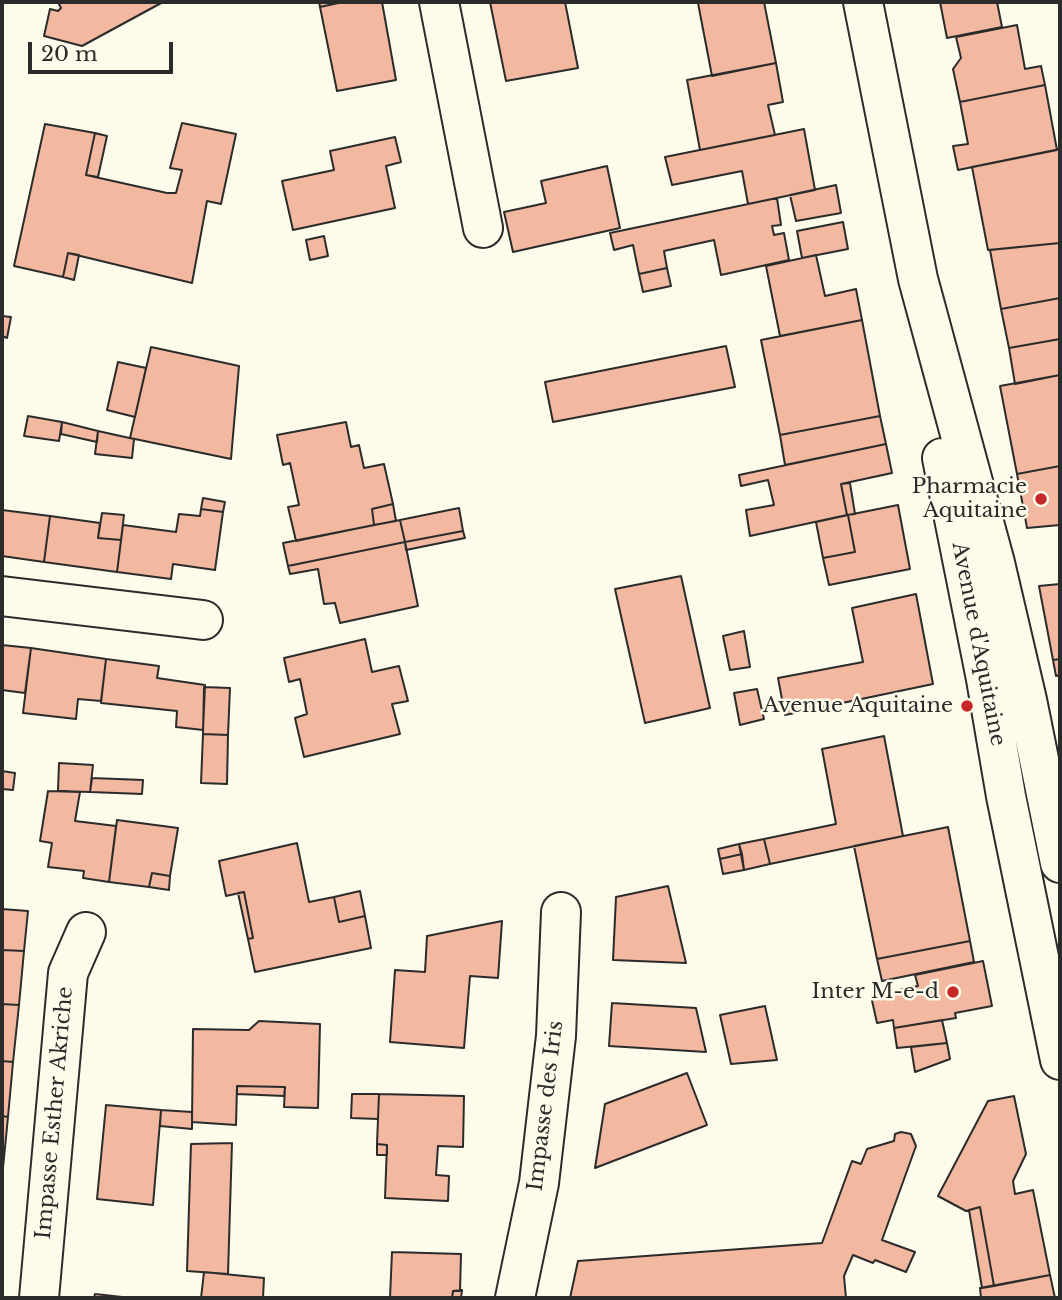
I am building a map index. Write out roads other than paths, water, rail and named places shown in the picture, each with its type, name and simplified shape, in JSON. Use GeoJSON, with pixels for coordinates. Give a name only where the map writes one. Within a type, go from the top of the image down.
{"type":"FeatureCollection","features":[{"type":"Feature","properties":{"kind":"main road"},"geometry":{"type":"LineString","coordinates":[[439,2],[484,229]]}},
{"type":"Feature","properties":{"kind":"main road"},"geometry":{"type":"LineString","coordinates":[[863,2],[918,279]]}},
{"type":"Feature","properties":{"kind":"main road","name":"Avenue d'Aquitaine"},"geometry":{"type":"LineString","coordinates":[[918,279],[1001,589],[1030,710],[1060,863]]}},
{"type":"Feature","properties":{"kind":"main road","name":"Avenue d'Aquitaine"},"geometry":{"type":"LineString","coordinates":[[918,279],[929,396],[1060,1060]]}},
{"type":"Feature","properties":{"kind":"main road"},"geometry":{"type":"LineString","coordinates":[[2,596],[203,620]]}},
{"type":"Feature","properties":{"kind":"main road","name":"Impasse des Iris"},"geometry":{"type":"LineString","coordinates":[[515,1298],[539,1183],[556,1036],[561,912]]}},
{"type":"Feature","properties":{"kind":"main road","name":"Impasse Esther Akriche"},"geometry":{"type":"LineString","coordinates":[[38,1298],[68,973],[86,932]]}},
{"type":"Feature","properties":{"kind":"place","name":"Pharmacie Aquitaine"},"geometry":{"type":"Point","coordinates":[1041,499]}},
{"type":"Feature","properties":{"kind":"place","name":"Avenue Aquitaine"},"geometry":{"type":"Point","coordinates":[967,706]}},
{"type":"Feature","properties":{"kind":"place","name":"Inter M-e-d"},"geometry":{"type":"Point","coordinates":[953,992]}}]}
